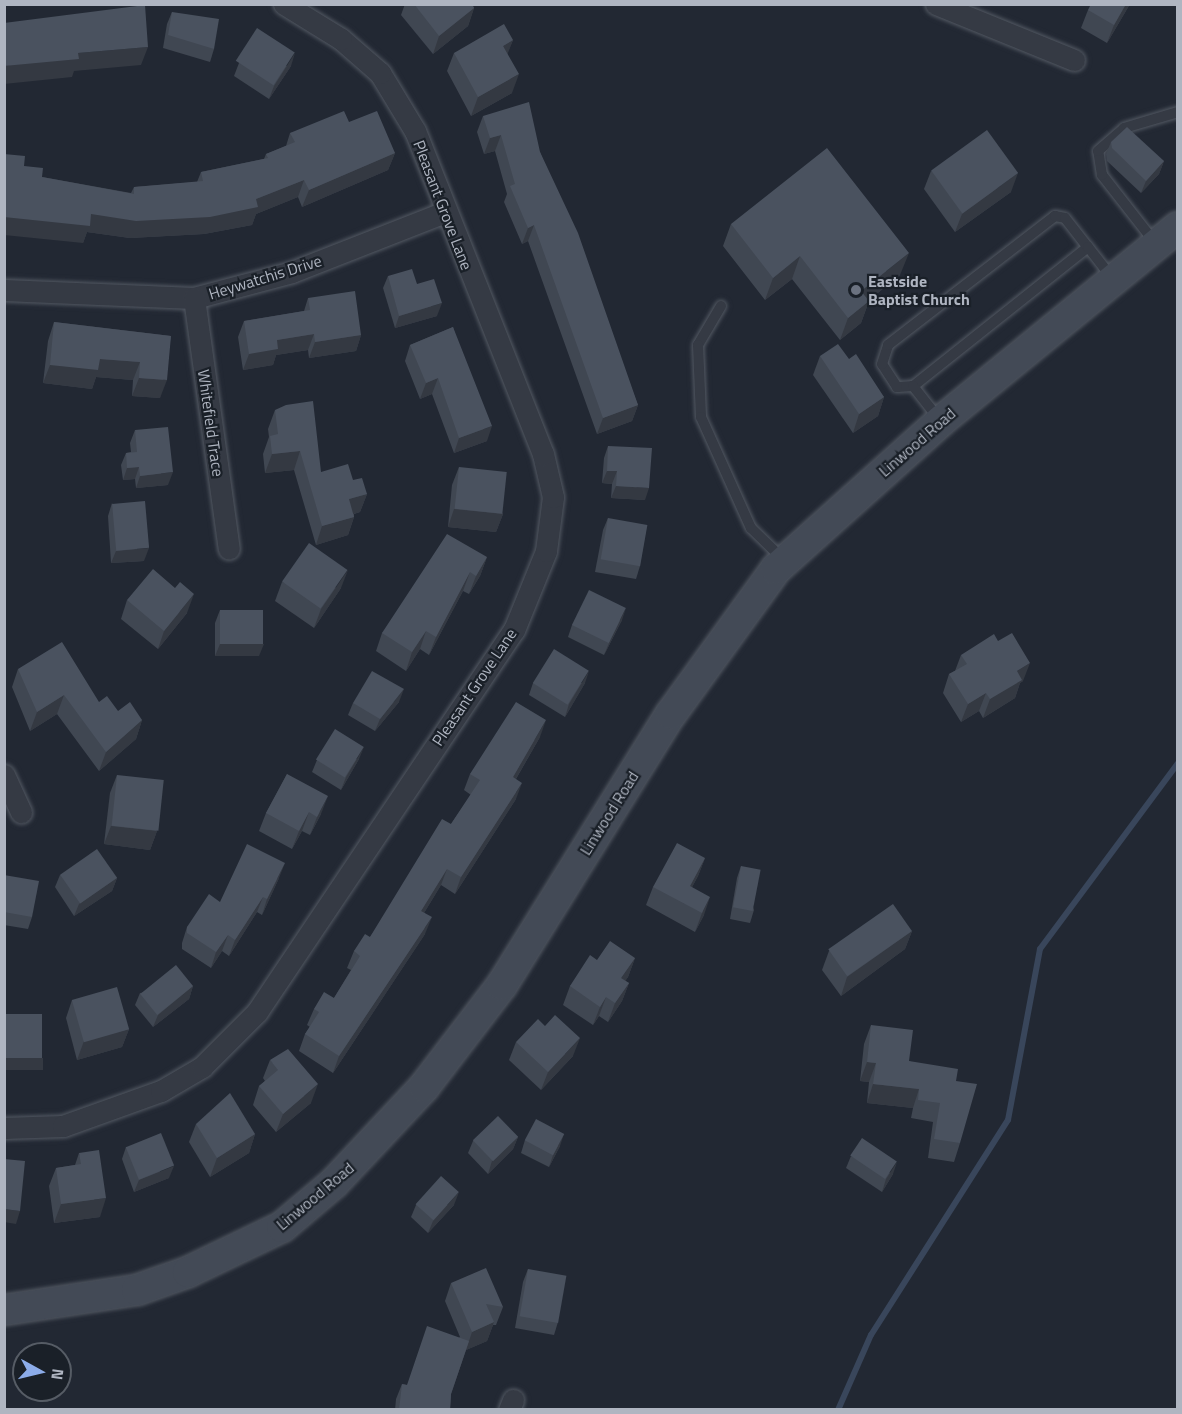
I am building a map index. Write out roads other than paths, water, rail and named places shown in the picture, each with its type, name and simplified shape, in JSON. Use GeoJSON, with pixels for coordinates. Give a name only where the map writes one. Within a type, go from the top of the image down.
{"type":"FeatureCollection","features":[{"type":"Feature","properties":{"kind":"street","name":"Pleasant Grove Lane"},"geometry":{"type":"LineString","coordinates":[[4,1128],[63,1126],[114,1110],[202,1067],[257,1012],[514,630],[542,568],[552,497],[543,454],[445,212],[415,131],[380,73],[341,39],[284,4]]}},
{"type":"Feature","properties":{"kind":"street"},"geometry":{"type":"LineString","coordinates":[[936,4],[1074,60]]}},
{"type":"Feature","properties":{"kind":"street","name":"Heywatchis Drive"},"geometry":{"type":"LineString","coordinates":[[4,290],[194,298],[292,272],[445,212]]}},
{"type":"Feature","properties":{"kind":"street","name":"Linwood Road"},"geometry":{"type":"LineString","coordinates":[[4,1310],[137,1290],[188,1272],[282,1227],[365,1153],[502,985],[671,714],[735,619],[784,561],[941,421],[1167,235]]}},
{"type":"Feature","properties":{"kind":"street","name":"Whitefield Trace"},"geometry":{"type":"LineString","coordinates":[[194,298],[229,549]]}},
{"type":"Feature","properties":{"kind":"street"},"geometry":{"type":"LineString","coordinates":[[4,775],[21,812]]}},
{"type":"Feature","properties":{"kind":"lane"},"geometry":{"type":"LineString","coordinates":[[1167,235],[1102,175],[1098,151],[1124,128],[1178,112]]}},
{"type":"Feature","properties":{"kind":"lane"},"geometry":{"type":"LineString","coordinates":[[1088,247],[913,386],[897,387],[882,364],[888,345],[1048,219],[1065,218],[1088,247],[1113,279]]}},
{"type":"Feature","properties":{"kind":"lane"},"geometry":{"type":"LineString","coordinates":[[721,306],[698,345],[701,417],[751,528],[784,561]]}},
{"type":"Feature","properties":{"kind":"lane"},"geometry":{"type":"LineString","coordinates":[[913,386],[941,421]]}},
{"type":"Feature","properties":{"kind":"waterway"},"geometry":{"type":"LineString","coordinates":[[838,1410],[871,1335],[1008,1120],[1040,949],[1178,763]]}},
{"type":"Feature","properties":{"kind":"place","name":"Eastside Baptist Church"},"geometry":{"type":"Point","coordinates":[856,290]}}]}
